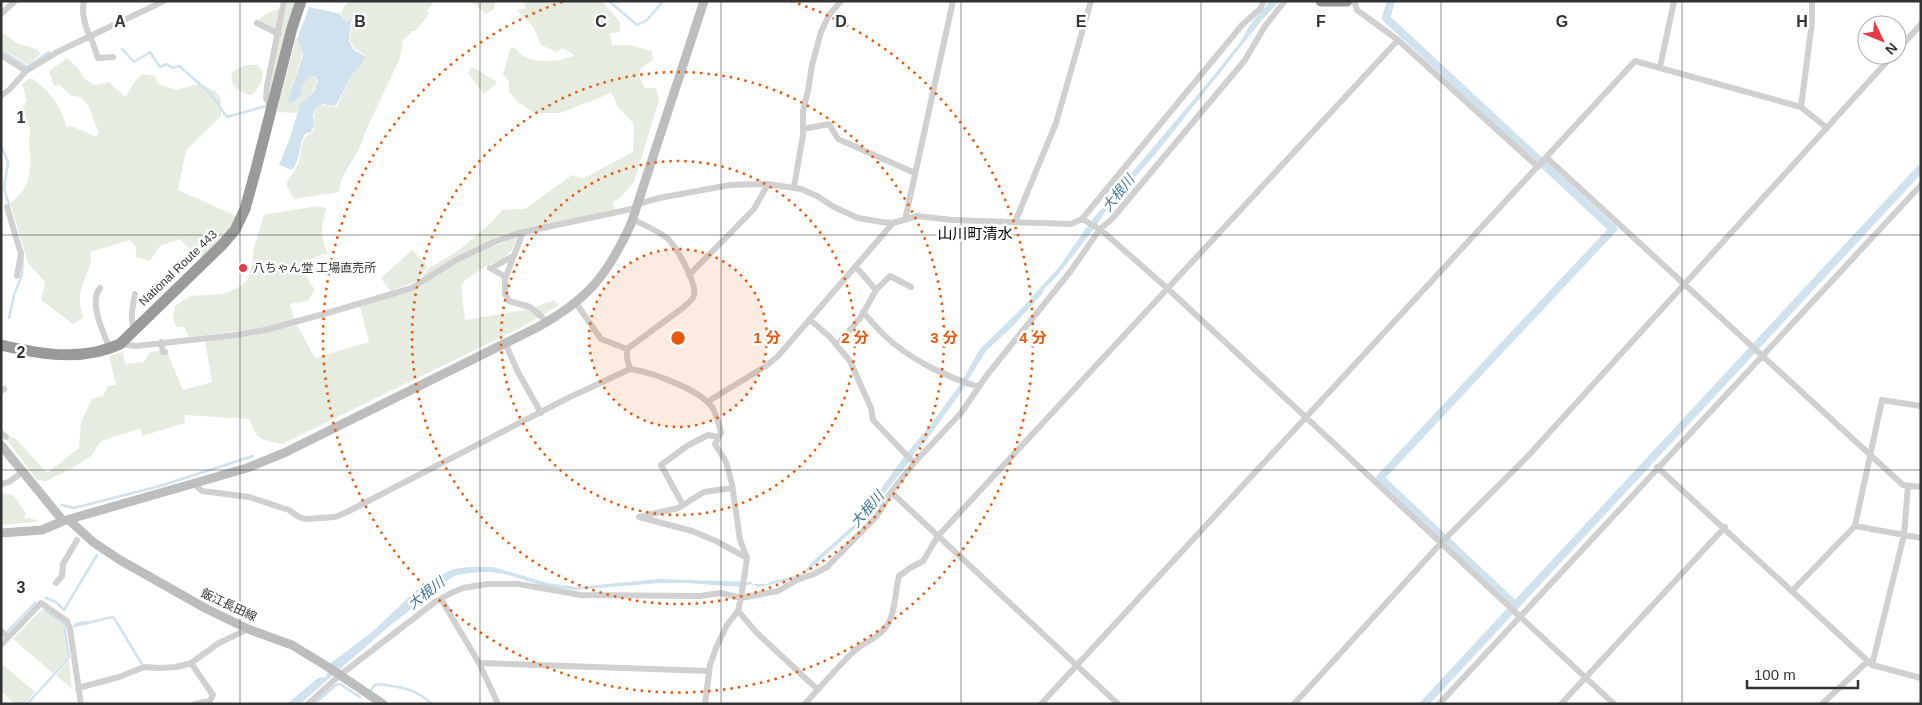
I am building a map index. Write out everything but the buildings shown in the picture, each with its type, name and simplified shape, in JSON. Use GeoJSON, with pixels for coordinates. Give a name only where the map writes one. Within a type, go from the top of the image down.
{"type":"FeatureCollection","features":[{"type":"Feature","properties":{"kind":"highway","name":"National Route 443"},"geometry":{"type":"LineString","coordinates":[[115,347],[212,256],[235,230],[245,209],[292,28],[301,1]]}},
{"type":"Feature","properties":{"kind":"highway"},"geometry":{"type":"LineString","coordinates":[[1321,1],[1347,1]]}},
{"type":"Feature","properties":{"kind":"highway"},"geometry":{"type":"LineString","coordinates":[[1,346],[60,356],[99,352],[115,347]]}},
{"type":"Feature","properties":{"kind":"street"},"geometry":{"type":"LineString","coordinates":[[1,14],[16,1]]}},
{"type":"Feature","properties":{"kind":"street"},"geometry":{"type":"LineString","coordinates":[[84,1],[85,26],[98,58],[113,57]]}},
{"type":"Feature","properties":{"kind":"street"},"geometry":{"type":"LineString","coordinates":[[1,96],[26,71],[59,51],[164,1]]}},
{"type":"Feature","properties":{"kind":"street"},"geometry":{"type":"LineString","coordinates":[[271,109],[266,98],[267,86],[284,1]]}},
{"type":"Feature","properties":{"kind":"street"},"geometry":{"type":"LineString","coordinates":[[1,533],[42,530],[66,520],[247,468],[284,453],[505,343],[559,315],[576,303],[608,269],[619,250],[637,206],[704,1]]}},
{"type":"Feature","properties":{"kind":"street"},"geometry":{"type":"LineString","coordinates":[[794,187],[803,129],[803,111],[812,65],[821,32],[829,15],[841,1]]}},
{"type":"Feature","properties":{"kind":"street"},"geometry":{"type":"LineString","coordinates":[[905,220],[953,1]]}},
{"type":"Feature","properties":{"kind":"street"},"geometry":{"type":"LineString","coordinates":[[1015,222],[1056,123],[1091,1]]}},
{"type":"Feature","properties":{"kind":"street"},"geometry":{"type":"LineString","coordinates":[[100,288],[96,293],[95,300],[99,321],[115,347],[236,335],[265,330],[412,288],[456,260],[494,242],[523,232],[637,206],[659,198],[730,185],[768,184],[794,187],[817,196],[834,207],[858,218],[893,223],[917,216],[952,220],[1072,224],[1083,219],[1242,25],[1260,9],[1264,1]]}},
{"type":"Feature","properties":{"kind":"street"},"geometry":{"type":"LineString","coordinates":[[308,704],[339,674],[451,592],[463,588],[487,584],[518,584],[581,595],[700,596],[720,593],[741,598],[778,591],[797,580],[827,567],[877,516],[891,492],[913,462],[960,413],[978,387],[1070,272],[1100,229],[1112,219],[1244,60],[1265,26],[1285,1]]}},
{"type":"Feature","properties":{"kind":"street"},"geometry":{"type":"LineString","coordinates":[[1354,1],[1357,10],[1398,40],[1539,166]]}},
{"type":"Feature","properties":{"kind":"street"},"geometry":{"type":"LineString","coordinates":[[1660,66],[1674,1]]}},
{"type":"Feature","properties":{"kind":"street"},"geometry":{"type":"LineString","coordinates":[[1801,108],[1812,22],[1812,1]]}},
{"type":"Feature","properties":{"kind":"street"},"geometry":{"type":"LineString","coordinates":[[257,23],[278,34]]}},
{"type":"Feature","properties":{"kind":"street"},"geometry":{"type":"LineString","coordinates":[[1907,40],[1921,24]]}},
{"type":"Feature","properties":{"kind":"street"},"geometry":{"type":"LineString","coordinates":[[805,704],[853,652],[874,639],[887,626],[892,613],[900,576],[924,561],[938,536],[1398,40]]}},
{"type":"Feature","properties":{"kind":"street"},"geometry":{"type":"LineString","coordinates":[[1,55],[26,71]]}},
{"type":"Feature","properties":{"kind":"street"},"geometry":{"type":"LineString","coordinates":[[1041,704],[1305,416],[1546,159],[1635,61],[1660,66],[1801,108],[1827,128]]}},
{"type":"Feature","properties":{"kind":"street"},"geometry":{"type":"LineString","coordinates":[[1294,704],[1441,543],[1528,456],[1884,65]]}},
{"type":"Feature","properties":{"kind":"street"},"geometry":{"type":"LineString","coordinates":[[803,129],[829,124],[838,139],[915,173]]}},
{"type":"Feature","properties":{"kind":"street"},"geometry":{"type":"LineString","coordinates":[[1546,159],[1685,283],[1904,485],[1921,487]]}},
{"type":"Feature","properties":{"kind":"street"},"geometry":{"type":"LineString","coordinates":[[689,275],[754,209],[768,184]]}},
{"type":"Feature","properties":{"kind":"street"},"geometry":{"type":"LineString","coordinates":[[1439,704],[1657,467],[1921,185]]}},
{"type":"Feature","properties":{"kind":"street"},"geometry":{"type":"LineString","coordinates":[[7,207],[21,254],[17,276]]}},
{"type":"Feature","properties":{"kind":"street"},"geometry":{"type":"LineString","coordinates":[[627,349],[693,299],[695,292],[678,253],[669,240],[632,219]]}},
{"type":"Feature","properties":{"kind":"street"},"geometry":{"type":"LineString","coordinates":[[1083,219],[1100,229],[1167,288],[1614,704]]}},
{"type":"Feature","properties":{"kind":"street"},"geometry":{"type":"LineString","coordinates":[[707,402],[766,366],[778,356],[893,223]]}},
{"type":"Feature","properties":{"kind":"street"},"geometry":{"type":"LineString","coordinates":[[523,232],[506,277],[504,291],[507,298],[512,302],[534,309],[544,318]]}},
{"type":"Feature","properties":{"kind":"street"},"geometry":{"type":"LineString","coordinates":[[506,277],[490,268],[513,256]]}},
{"type":"Feature","properties":{"kind":"street"},"geometry":{"type":"LineString","coordinates":[[856,267],[876,290]]}},
{"type":"Feature","properties":{"kind":"street"},"geometry":{"type":"LineString","coordinates":[[837,345],[864,312],[876,290],[890,276],[911,287]]}},
{"type":"Feature","properties":{"kind":"street"},"geometry":{"type":"LineString","coordinates":[[134,294],[132,325],[135,330]]}},
{"type":"Feature","properties":{"kind":"street"},"geometry":{"type":"LineString","coordinates":[[576,303],[602,339],[627,349]]}},
{"type":"Feature","properties":{"kind":"street"},"geometry":{"type":"LineString","coordinates":[[864,312],[885,336],[911,356],[944,374],[978,387]]}},
{"type":"Feature","properties":{"kind":"street"},"geometry":{"type":"LineString","coordinates":[[810,320],[837,345],[850,361],[871,408],[873,420],[913,462]]}},
{"type":"Feature","properties":{"kind":"street"},"geometry":{"type":"LineString","coordinates":[[161,342],[163,352],[165,352]]}},
{"type":"Feature","properties":{"kind":"street"},"geometry":{"type":"LineString","coordinates":[[505,343],[518,372],[541,413]]}},
{"type":"Feature","properties":{"kind":"street"},"geometry":{"type":"LineString","coordinates":[[627,349],[630,369]]}},
{"type":"Feature","properties":{"kind":"street"},"geometry":{"type":"LineString","coordinates":[[194,484],[202,491],[249,497],[289,510],[305,519],[334,517],[630,369],[667,380],[692,392],[707,402],[717,416],[721,433],[714,444],[726,462],[739,525],[740,540],[747,558],[738,611],[727,625],[716,648],[709,671],[705,704]]}},
{"type":"Feature","properties":{"kind":"street"},"geometry":{"type":"LineString","coordinates":[[1792,591],[1855,526],[1882,400],[1921,406]]}},
{"type":"Feature","properties":{"kind":"street"},"geometry":{"type":"LineString","coordinates":[[683,505],[661,465],[687,446],[708,435],[718,437]]}},
{"type":"Feature","properties":{"kind":"street","name":"飯江長田線"},"geometry":{"type":"LineString","coordinates":[[3,438],[22,472],[66,520],[93,542],[120,560],[205,608],[248,629],[292,645],[383,704]]}},
{"type":"Feature","properties":{"kind":"street"},"geometry":{"type":"LineString","coordinates":[[1657,467],[1870,663],[1921,678]]}},
{"type":"Feature","properties":{"kind":"street"},"geometry":{"type":"LineString","coordinates":[[1,484],[9,482],[22,472]]}},
{"type":"Feature","properties":{"kind":"street"},"geometry":{"type":"LineString","coordinates":[[1822,704],[1870,663],[1904,535],[1908,486]]}},
{"type":"Feature","properties":{"kind":"street"},"geometry":{"type":"LineString","coordinates":[[732,488],[704,492],[678,508],[639,517],[692,531],[716,541],[747,558]]}},
{"type":"Feature","properties":{"kind":"street"},"geometry":{"type":"LineString","coordinates":[[891,492],[1118,704]]}},
{"type":"Feature","properties":{"kind":"street"},"geometry":{"type":"LineString","coordinates":[[1855,526],[1921,538]]}},
{"type":"Feature","properties":{"kind":"street"},"geometry":{"type":"LineString","coordinates":[[1561,704],[1725,528]]}},
{"type":"Feature","properties":{"kind":"street"},"geometry":{"type":"LineString","coordinates":[[56,583],[62,576],[63,566],[77,540]]}},
{"type":"Feature","properties":{"kind":"street"},"geometry":{"type":"LineString","coordinates":[[441,599],[479,663],[498,704]]}},
{"type":"Feature","properties":{"kind":"street"},"geometry":{"type":"LineString","coordinates":[[1,645],[42,601],[67,621],[70,629],[81,704]]}},
{"type":"Feature","properties":{"kind":"street"},"geometry":{"type":"LineString","coordinates":[[738,611],[757,633],[818,690]]}},
{"type":"Feature","properties":{"kind":"street"},"geometry":{"type":"LineString","coordinates":[[78,688],[119,677],[144,667],[176,667],[191,663],[219,643],[248,629]]}},
{"type":"Feature","properties":{"kind":"street"},"geometry":{"type":"LineString","coordinates":[[1,631],[8,637]]}},
{"type":"Feature","properties":{"kind":"street"},"geometry":{"type":"LineString","coordinates":[[191,663],[213,695],[210,700],[194,704]]}},
{"type":"Feature","properties":{"kind":"street"},"geometry":{"type":"LineString","coordinates":[[479,663],[709,671]]}},
{"type":"Feature","properties":{"kind":"shaded area"},"geometry":{"type":"Polygon","coordinates":[[[278,1],[297,1],[270,92],[269,85],[279,37],[260,26],[260,18],[269,12],[285,7],[278,1]]]}},
{"type":"Feature","properties":{"kind":"shaded area"},"geometry":{"type":"Polygon","coordinates":[[[349,1],[432,1],[433,4],[426,11],[429,12],[428,16],[415,31],[411,31],[403,40],[400,58],[358,151],[343,177],[339,192],[294,199],[286,185],[298,164],[305,138],[313,132],[316,109],[324,105],[337,106],[353,73],[365,55],[355,49],[350,41],[353,17],[351,16],[347,22],[341,14],[349,1]]]}},
{"type":"Feature","properties":{"kind":"shaded area"},"geometry":{"type":"Polygon","coordinates":[[[470,1],[496,1],[494,9],[486,14],[470,1]]]}},
{"type":"Feature","properties":{"kind":"shaded area"},"geometry":{"type":"Polygon","coordinates":[[[525,1],[602,1],[620,22],[620,32],[610,33],[612,45],[629,45],[652,51],[653,60],[641,68],[638,75],[645,88],[656,88],[659,100],[634,182],[622,196],[612,203],[615,209],[520,231],[418,282],[428,269],[458,251],[492,222],[502,210],[525,209],[572,175],[582,179],[633,152],[634,124],[618,107],[611,92],[560,113],[534,113],[519,103],[509,92],[509,82],[503,74],[510,50],[513,47],[526,57],[535,60],[559,60],[575,55],[562,48],[556,52],[541,45],[534,28],[517,10],[525,9],[525,1]]]}},
{"type":"Feature","properties":{"kind":"shaded area"},"geometry":{"type":"Polygon","coordinates":[[[1,32],[17,43],[38,50],[40,54],[28,65],[1,48],[1,32]]]}},
{"type":"Feature","properties":{"kind":"shaded area"},"geometry":{"type":"Polygon","coordinates":[[[296,38],[302,50],[302,56],[287,101],[291,104],[300,99],[303,85],[309,77],[313,76],[317,80],[316,85],[297,113],[279,112],[277,111],[296,38]]]}},
{"type":"Feature","properties":{"kind":"shaded area"},"geometry":{"type":"Polygon","coordinates":[[[67,58],[78,68],[83,78],[94,85],[109,82],[125,97],[143,74],[155,76],[157,83],[176,90],[199,84],[215,91],[221,99],[221,116],[186,150],[178,190],[236,216],[227,232],[204,256],[196,256],[180,239],[160,246],[150,261],[136,257],[136,247],[130,240],[91,252],[90,264],[81,292],[80,303],[83,318],[73,324],[41,300],[45,282],[28,263],[10,203],[23,191],[30,169],[30,130],[21,110],[27,101],[22,84],[29,79],[33,79],[46,90],[58,105],[67,127],[72,126],[96,137],[99,133],[88,105],[80,97],[70,95],[60,85],[54,86],[49,71],[67,58]]]}},
{"type":"Feature","properties":{"kind":"shaded area"},"geometry":{"type":"Polygon","coordinates":[[[246,65],[257,65],[263,71],[260,84],[252,95],[239,91],[231,77],[232,72],[246,65]]]}},
{"type":"Feature","properties":{"kind":"shaded area"},"geometry":{"type":"Polygon","coordinates":[[[472,67],[497,83],[484,94],[468,73],[472,67]]]}},
{"type":"Feature","properties":{"kind":"shaded area"},"geometry":{"type":"Polygon","coordinates":[[[317,206],[326,208],[322,231],[328,254],[317,256],[307,265],[306,275],[315,290],[307,301],[290,304],[294,319],[257,329],[189,337],[184,327],[177,327],[173,319],[175,306],[190,296],[223,294],[239,287],[248,280],[254,248],[264,215],[317,206]]]}},
{"type":"Feature","properties":{"kind":"shaded area"},"geometry":{"type":"Polygon","coordinates":[[[518,236],[512,250],[502,260],[486,266],[464,281],[461,286],[465,320],[530,309],[554,300],[559,305],[522,327],[282,444],[270,442],[257,436],[250,419],[184,415],[185,423],[142,436],[141,428],[101,441],[91,456],[69,470],[46,481],[37,480],[4,436],[15,438],[47,473],[79,448],[81,422],[92,399],[103,396],[108,386],[116,385],[109,356],[123,352],[125,364],[144,362],[150,352],[166,350],[183,390],[212,382],[205,340],[252,335],[297,325],[315,358],[369,342],[360,306],[417,289],[448,267],[491,245],[498,245],[518,236]]]}},
{"type":"Feature","properties":{"kind":"shaded area"},"geometry":{"type":"Polygon","coordinates":[[[412,250],[428,267],[415,282],[390,291],[381,278],[412,250]]]}},
{"type":"Feature","properties":{"kind":"shaded area"},"geometry":{"type":"Polygon","coordinates":[[[1,493],[13,495],[26,513],[24,518],[38,520],[36,522],[1,525],[1,493]]]}},
{"type":"Feature","properties":{"kind":"shaded area"},"geometry":{"type":"Polygon","coordinates":[[[41,610],[63,625],[68,658],[53,673],[13,639],[41,610]]]}},
{"type":"Feature","properties":{"kind":"shaded area"},"geometry":{"type":"Polygon","coordinates":[[[69,661],[72,689],[56,675],[69,661]]]}},
{"type":"Feature","properties":{"kind":"shaded area"},"geometry":{"type":"Polygon","coordinates":[[[1,663],[35,692],[25,704],[15,704],[1,691],[1,663]]]}},
{"type":"Feature","properties":{"kind":"water","name":"大根川"},"geometry":{"type":"Polygon","coordinates":[[[1270,1],[1280,1],[1261,21],[1158,151],[1107,209],[1094,229],[1057,276],[1044,289],[1042,294],[1012,327],[986,351],[957,398],[928,438],[914,453],[910,461],[860,524],[808,571],[795,579],[759,587],[751,584],[740,587],[660,583],[574,590],[543,586],[505,574],[491,572],[456,575],[437,587],[387,628],[300,704],[287,704],[318,678],[326,677],[331,663],[372,632],[424,583],[454,569],[493,567],[548,583],[577,587],[659,579],[767,584],[802,574],[812,562],[856,523],[959,386],[980,349],[1022,308],[1059,267],[1092,220],[1215,74],[1241,41],[1250,25],[1270,1]]]}},
{"type":"Feature","properties":{"kind":"water"},"geometry":{"type":"Polygon","coordinates":[[[309,7],[340,14],[347,22],[352,16],[349,41],[354,50],[365,56],[362,63],[353,73],[336,105],[324,104],[315,109],[313,117],[314,126],[311,132],[305,134],[297,162],[292,170],[279,165],[300,105],[314,91],[318,80],[314,76],[309,77],[303,85],[300,98],[291,104],[287,101],[303,56],[297,40],[309,7]]]}},
{"type":"Feature","properties":{"kind":"waterway"},"geometry":{"type":"LineString","coordinates":[[609,1],[637,25],[647,20],[663,1]]}},
{"type":"Feature","properties":{"kind":"waterway"},"geometry":{"type":"LineString","coordinates":[[1391,1],[1386,18],[1613,229],[1380,478],[1515,605]]}},
{"type":"Feature","properties":{"kind":"waterway"},"geometry":{"type":"LineString","coordinates":[[122,49],[134,62],[150,52],[160,67],[167,64],[172,68],[179,66],[210,93],[227,117],[266,106]]}},
{"type":"Feature","properties":{"kind":"waterway"},"geometry":{"type":"LineString","coordinates":[[1,50],[27,67],[49,52]]}},
{"type":"Feature","properties":{"kind":"waterway"},"geometry":{"type":"LineString","coordinates":[[1,146],[8,162],[4,188],[9,206]]}},
{"type":"Feature","properties":{"kind":"waterway"},"geometry":{"type":"LineString","coordinates":[[1424,704],[1921,168]]}},
{"type":"Feature","properties":{"kind":"waterway"},"geometry":{"type":"LineString","coordinates":[[9,318],[14,295],[22,275],[23,252]]}},
{"type":"Feature","properties":{"kind":"waterway"},"geometry":{"type":"LineString","coordinates":[[62,505],[74,508],[160,486],[253,456]]}},
{"type":"Feature","properties":{"kind":"waterway"},"geometry":{"type":"LineString","coordinates":[[46,598],[56,602],[64,610],[97,555]]}},
{"type":"Feature","properties":{"kind":"waterway"},"geometry":{"type":"LineString","coordinates":[[6,633],[35,603]]}},
{"type":"Feature","properties":{"kind":"waterway"},"geometry":{"type":"LineString","coordinates":[[27,704],[69,658],[64,624],[44,610]]}},
{"type":"Feature","properties":{"kind":"waterway"},"geometry":{"type":"LineString","coordinates":[[74,626],[114,618],[142,664]]}},
{"type":"Feature","properties":{"kind":"waterway"},"geometry":{"type":"LineString","coordinates":[[76,624],[86,622],[86,624]]}},
{"type":"Feature","properties":{"kind":"waterway"},"geometry":{"type":"LineString","coordinates":[[314,704],[336,685],[340,684],[360,697]]}},
{"type":"Feature","properties":{"kind":"waterway"},"geometry":{"type":"LineString","coordinates":[[371,690],[375,685],[380,684],[402,688],[419,694],[432,704]]}},
{"type":"Feature","properties":{"kind":"place","name":"八ちゃん堂 工場直売所"},"geometry":{"type":"Point","coordinates":[243,268]}},
{"type":"Feature","properties":{"kind":"district","name":"山川町清水"},"geometry":{"type":"Point","coordinates":[975,234]}}]}
